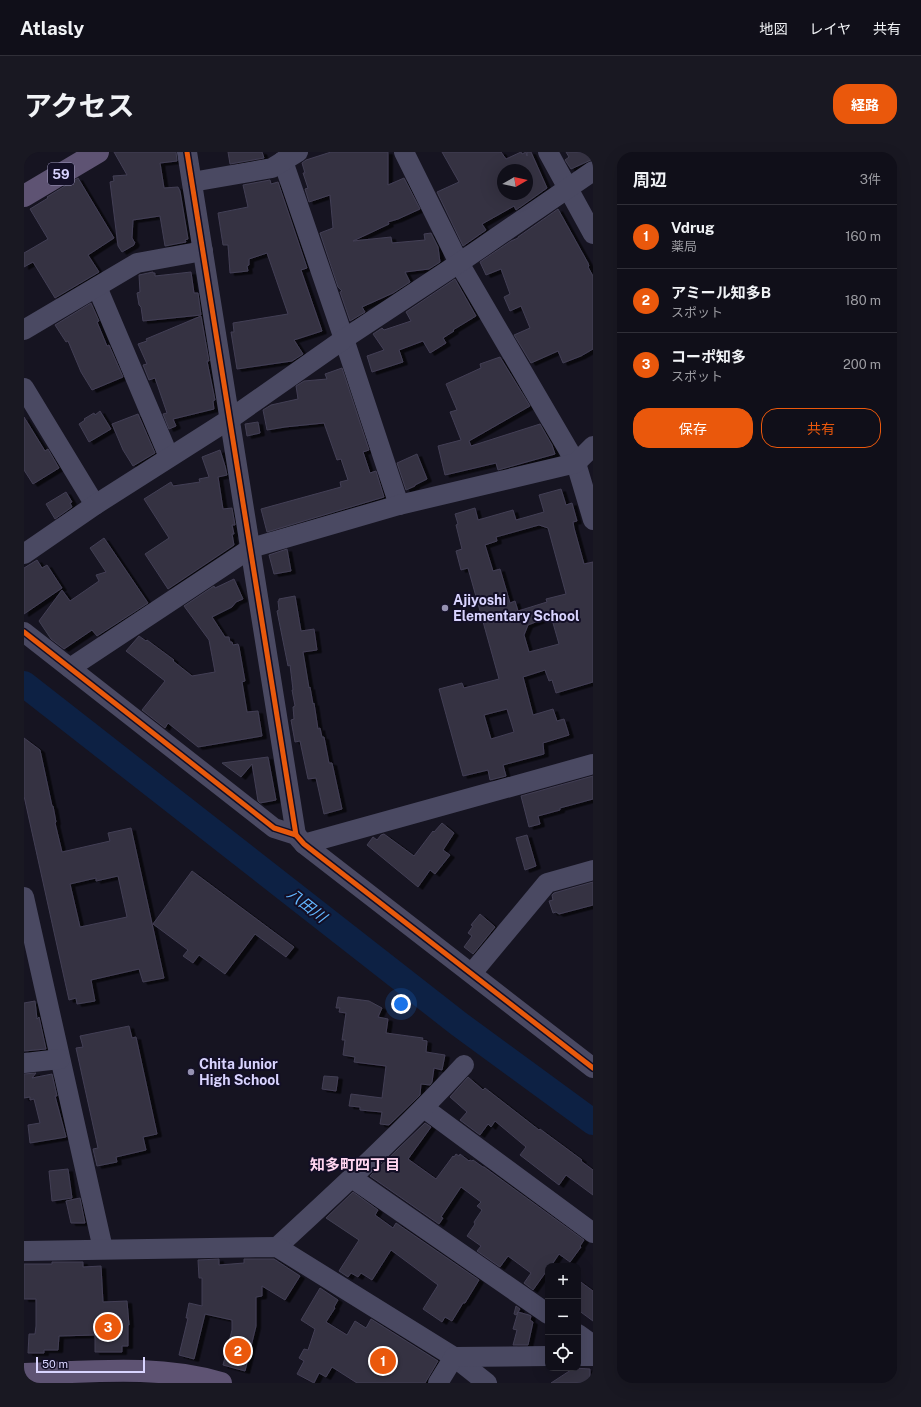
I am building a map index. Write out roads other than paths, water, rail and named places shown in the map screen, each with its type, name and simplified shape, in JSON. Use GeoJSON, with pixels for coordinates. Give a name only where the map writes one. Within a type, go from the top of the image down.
{"type":"FeatureCollection","features":[{"type":"Feature","properties":{"kind":"main road","name":"59"},"geometry":{"type":"LineString","coordinates":[[24,196],[98,152]]}},
{"type":"Feature","properties":{"kind":"main road"},"geometry":{"type":"LineString","coordinates":[[24,1374],[143,1370],[174,1373],[221,1383]]}},
{"type":"Feature","properties":{"kind":"street"},"geometry":{"type":"LineString","coordinates":[[188,152],[230,419],[300,840]]}},
{"type":"Feature","properties":{"kind":"street"},"geometry":{"type":"LineString","coordinates":[[404,152],[459,263],[576,463],[590,501],[593,520]]}},
{"type":"Feature","properties":{"kind":"street"},"geometry":{"type":"LineString","coordinates":[[548,152],[593,234]]}},
{"type":"Feature","properties":{"kind":"street"},"geometry":{"type":"LineString","coordinates":[[192,182],[272,168],[291,157],[344,339],[399,505]]}},
{"type":"Feature","properties":{"kind":"street"},"geometry":{"type":"LineString","coordinates":[[24,554],[95,505],[230,419],[344,339],[459,263],[593,171]]}},
{"type":"Feature","properties":{"kind":"street"},"geometry":{"type":"LineString","coordinates":[[24,330],[137,263],[203,251]]}},
{"type":"Feature","properties":{"kind":"street"},"geometry":{"type":"LineString","coordinates":[[97,287],[169,457]]}},
{"type":"Feature","properties":{"kind":"street"},"geometry":{"type":"LineString","coordinates":[[24,388],[95,505]]}},
{"type":"Feature","properties":{"kind":"street"},"geometry":{"type":"LineString","coordinates":[[70,668],[251,548],[399,505],[576,463],[593,446]]}},
{"type":"Feature","properties":{"kind":"street"},"geometry":{"type":"LineString","coordinates":[[24,632],[274,828],[300,840],[472,973],[590,1058]]}},
{"type":"Feature","properties":{"kind":"street"},"geometry":{"type":"LineString","coordinates":[[300,840],[593,764]]}},
{"type":"Feature","properties":{"kind":"street"},"geometry":{"type":"LineString","coordinates":[[472,973],[546,883],[593,870]]}},
{"type":"Feature","properties":{"kind":"street"},"geometry":{"type":"LineString","coordinates":[[25,909],[103,1249]]}},
{"type":"Feature","properties":{"kind":"street"},"geometry":{"type":"LineString","coordinates":[[24,1063],[60,1059]]}},
{"type":"Feature","properties":{"kind":"street"},"geometry":{"type":"LineString","coordinates":[[277,1247],[352,1178],[424,1108],[464,1065]]}},
{"type":"Feature","properties":{"kind":"street"},"geometry":{"type":"LineString","coordinates":[[424,1108],[593,1234]]}},
{"type":"Feature","properties":{"kind":"street"},"geometry":{"type":"LineString","coordinates":[[352,1178],[545,1312]]}},
{"type":"Feature","properties":{"kind":"street"},"geometry":{"type":"LineString","coordinates":[[24,1251],[277,1247],[454,1357],[487,1383]]}},
{"type":"Feature","properties":{"kind":"street"},"geometry":{"type":"LineString","coordinates":[[579,1335],[593,1345]]}},
{"type":"Feature","properties":{"kind":"street"},"geometry":{"type":"LineString","coordinates":[[454,1357],[545,1356]]}},
{"type":"Feature","properties":{"kind":"street"},"geometry":{"type":"LineString","coordinates":[[581,1356],[593,1356]]}},
{"type":"Feature","properties":{"kind":"street"},"geometry":{"type":"LineString","coordinates":[[438,1383],[454,1357]]}},
{"type":"Feature","properties":{"kind":"waterway","name":"八田川"},"geometry":{"type":"LineString","coordinates":[[24,684],[459,1024],[593,1122]]}},
{"type":"Feature","properties":{"kind":"place","name":"Ajiyoshi Elementary School"},"geometry":{"type":"Point","coordinates":[445,608]}},
{"type":"Feature","properties":{"kind":"place","name":"Chita Junior High School"},"geometry":{"type":"Point","coordinates":[191,1072]}},
{"type":"Feature","properties":{"kind":"place","name":"コーポ知多"},"geometry":{"type":"Point","coordinates":[108,1327]}},
{"type":"Feature","properties":{"kind":"place","name":"アミール知多B"},"geometry":{"type":"Point","coordinates":[238,1351]}},
{"type":"Feature","properties":{"kind":"place","name":"Vdrug"},"geometry":{"type":"Point","coordinates":[383,1361]}},
{"type":"Feature","properties":{"kind":"district","name":"知多町四丁目"},"geometry":{"type":"Point","coordinates":[355,1164]}}]}
